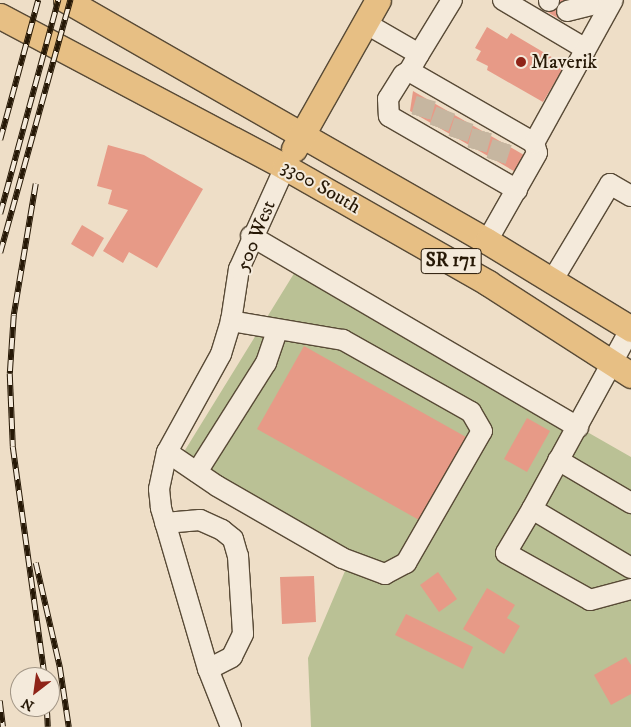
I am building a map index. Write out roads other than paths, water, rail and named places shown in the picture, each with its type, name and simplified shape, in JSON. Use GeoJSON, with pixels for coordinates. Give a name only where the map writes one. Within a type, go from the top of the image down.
{"type":"FeatureCollection","features":[{"type":"Feature","properties":{"kind":"main road","name":"3300 South"},"geometry":{"type":"LineString","coordinates":[[66,0],[488,241],[631,328]]}},
{"type":"Feature","properties":{"kind":"main road","name":"500 West"},"geometry":{"type":"LineString","coordinates":[[285,167],[301,135],[378,0]]}},
{"type":"Feature","properties":{"kind":"main road","name":"3300 South"},"geometry":{"type":"LineString","coordinates":[[0,16],[285,167],[488,283],[621,369]]}},
{"type":"Feature","properties":{"kind":"street"},"geometry":{"type":"LineString","coordinates":[[452,0],[414,63],[403,75],[388,99],[389,116],[424,108],[461,129],[499,151],[517,190]]}},
{"type":"Feature","properties":{"kind":"street"},"geometry":{"type":"LineString","coordinates":[[503,0],[586,49]]}},
{"type":"Feature","properties":{"kind":"street"},"geometry":{"type":"LineString","coordinates":[[365,23],[414,63],[424,108],[499,151],[534,143],[586,49],[592,4]]}},
{"type":"Feature","properties":{"kind":"street"},"geometry":{"type":"LineString","coordinates":[[488,241],[538,153],[534,143]]}},
{"type":"Feature","properties":{"kind":"street","name":"500 West"},"geometry":{"type":"LineString","coordinates":[[231,727],[208,669],[165,523],[159,489],[167,452],[222,354],[231,321],[239,269],[251,236],[285,167]]}},
{"type":"Feature","properties":{"kind":"street"},"geometry":{"type":"LineString","coordinates":[[552,280],[610,184],[631,196]]}},
{"type":"Feature","properties":{"kind":"street"},"geometry":{"type":"LineString","coordinates":[[251,236],[578,427]]}},
{"type":"Feature","properties":{"kind":"street"},"geometry":{"type":"LineString","coordinates":[[167,452],[197,472],[342,558],[385,574],[406,563],[482,432],[471,412],[343,340],[231,321]]}},
{"type":"Feature","properties":{"kind":"street"},"geometry":{"type":"LineString","coordinates":[[631,328],[621,369],[578,427],[506,553],[590,600],[631,589]]}},
{"type":"Feature","properties":{"kind":"street"},"geometry":{"type":"LineString","coordinates":[[197,472],[266,363],[277,330]]}},
{"type":"Feature","properties":{"kind":"street"},"geometry":{"type":"LineString","coordinates":[[558,460],[631,503]]}},
{"type":"Feature","properties":{"kind":"street"},"geometry":{"type":"LineString","coordinates":[[532,509],[631,568]]}},
{"type":"Feature","properties":{"kind":"street"},"geometry":{"type":"LineString","coordinates":[[165,523],[200,520],[222,530],[233,540],[238,556],[243,634],[232,657],[208,669]]}},
{"type":"Feature","properties":{"kind":"tunnel"},"geometry":{"type":"LineString","coordinates":[[421,117],[426,99]]}},
{"type":"Feature","properties":{"kind":"tunnel"},"geometry":{"type":"LineString","coordinates":[[439,128],[446,110]]}},
{"type":"Feature","properties":{"kind":"tunnel"},"geometry":{"type":"LineString","coordinates":[[458,139],[464,121]]}},
{"type":"Feature","properties":{"kind":"tunnel"},"geometry":{"type":"LineString","coordinates":[[477,150],[482,131]]}},
{"type":"Feature","properties":{"kind":"tunnel"},"geometry":{"type":"LineString","coordinates":[[496,161],[502,142]]}},
{"type":"Feature","properties":{"kind":"railway"},"geometry":{"type":"LineString","coordinates":[[0,140],[38,0]]}},
{"type":"Feature","properties":{"kind":"railway"},"geometry":{"type":"LineString","coordinates":[[0,214],[58,0]]}},
{"type":"Feature","properties":{"kind":"railway"},"geometry":{"type":"LineString","coordinates":[[0,253],[70,0]]}},
{"type":"Feature","properties":{"kind":"railway"},"geometry":{"type":"LineString","coordinates":[[36,184],[14,316],[10,374],[13,447],[44,667]]}},
{"type":"Feature","properties":{"kind":"railway"},"geometry":{"type":"LineString","coordinates":[[36,563],[60,667],[69,727]]}},
{"type":"Feature","properties":{"kind":"railway"},"geometry":{"type":"LineString","coordinates":[[0,701],[3,727]]}},
{"type":"Feature","properties":{"kind":"railway"},"geometry":{"type":"LineString","coordinates":[[48,717],[48,727]]}},
{"type":"Feature","properties":{"kind":"place","name":"Maverik"},"geometry":{"type":"Point","coordinates":[521,62]}}]}
